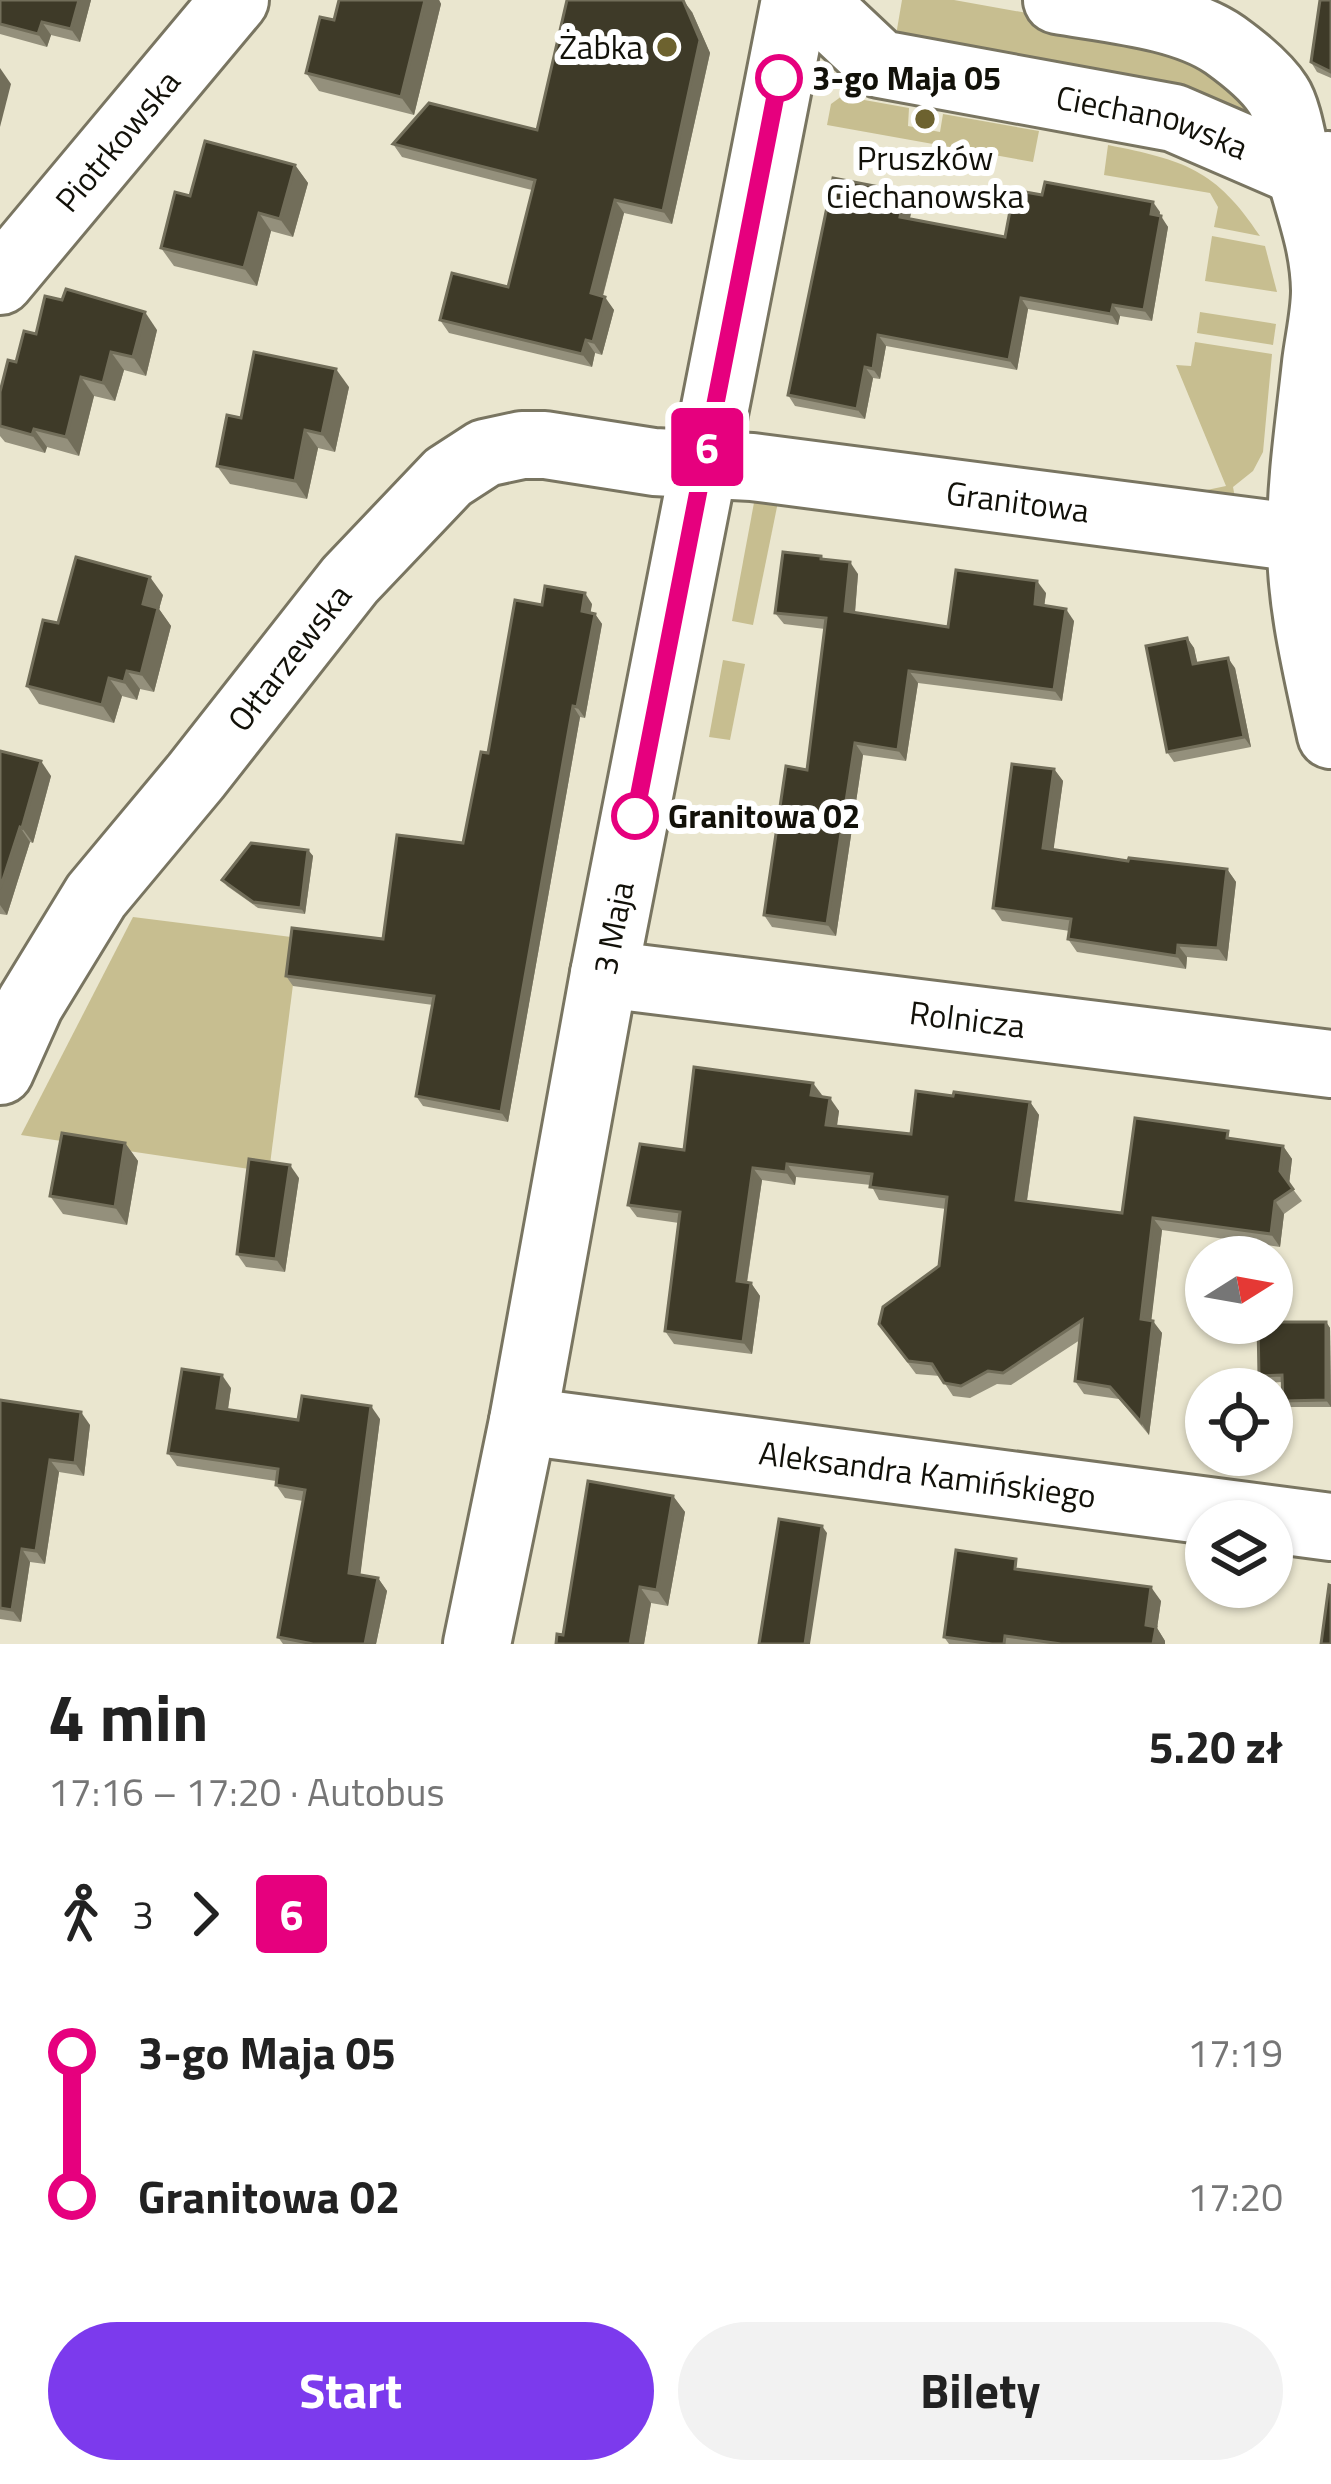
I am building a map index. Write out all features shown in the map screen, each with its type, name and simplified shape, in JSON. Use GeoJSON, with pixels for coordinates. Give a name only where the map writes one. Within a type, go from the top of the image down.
{"type":"FeatureCollection","features":[{"type":"Feature","properties":{"kind":"street","name":"Piotrkowska"},"geometry":{"type":"LineString","coordinates":[[0,281],[235,0]]}},
{"type":"Feature","properties":{"kind":"street","name":"3 Maja"},"geometry":{"type":"LineString","coordinates":[[477,1644],[794,0]]}},
{"type":"Feature","properties":{"kind":"street","name":"Ciechanowska"},"geometry":{"type":"LineString","coordinates":[[812,0],[880,64],[1174,118],[1315,168]]}},
{"type":"Feature","properties":{"kind":"street","name":"Ciechanowska"},"geometry":{"type":"LineString","coordinates":[[1058,0],[1143,16],[1220,41],[1280,97],[1315,168]]}},
{"type":"Feature","properties":{"kind":"street"},"geometry":{"type":"LineString","coordinates":[[1315,168],[1325,294],[1308,433],[1316,539],[1304,588],[1331,735]]}},
{"type":"Feature","properties":{"kind":"street","name":"Ołtarzewska"},"geometry":{"type":"LineString","coordinates":[[0,1071],[30,1004],[95,896],[350,580],[448,477],[485,453],[522,445],[654,461],[704,462]]}},
{"type":"Feature","properties":{"kind":"street","name":"Granitowa"},"geometry":{"type":"LineString","coordinates":[[704,462],[1316,539]]}},
{"type":"Feature","properties":{"kind":"street","name":"Rolnicza"},"geometry":{"type":"LineString","coordinates":[[604,974],[1331,1064]]}},
{"type":"Feature","properties":{"kind":"street","name":"Aleksandra Kamińskiego"},"geometry":{"type":"LineString","coordinates":[[523,1420],[1331,1527]]}},
{"type":"Feature","properties":{"kind":"shaded area"},"geometry":{"type":"Polygon","coordinates":[[[902,0],[954,0],[1072,21],[1226,71],[1250,113],[1244,117],[895,41],[902,0]]]}},
{"type":"Feature","properties":{"kind":"shaded area"},"geometry":{"type":"Polygon","coordinates":[[[842,96],[909,108],[908,126],[940,132],[943,114],[1039,131],[1033,162],[827,125],[831,104],[842,96]]]}},
{"type":"Feature","properties":{"kind":"shaded area"},"geometry":{"type":"Polygon","coordinates":[[[1108,145],[1196,171],[1228,196],[1260,236],[1214,227],[1218,207],[1210,193],[1104,175],[1108,145]]]}},
{"type":"Feature","properties":{"kind":"shaded area"},"geometry":{"type":"Polygon","coordinates":[[[1212,236],[1265,246],[1277,292],[1205,281],[1212,236]]]}},
{"type":"Feature","properties":{"kind":"shaded area"},"geometry":{"type":"Polygon","coordinates":[[[1200,312],[1276,324],[1273,345],[1197,333],[1200,312]]]}},
{"type":"Feature","properties":{"kind":"shaded area"},"geometry":{"type":"Polygon","coordinates":[[[1195,342],[1272,354],[1263,452],[1253,471],[1233,487],[1236,503],[1183,495],[1226,486],[1176,365],[1191,366],[1195,342]]]}},
{"type":"Feature","properties":{"kind":"shaded area"},"geometry":{"type":"Polygon","coordinates":[[[756,492],[779,497],[753,625],[732,621],[756,492]]]}},
{"type":"Feature","properties":{"kind":"shaded area"},"geometry":{"type":"Polygon","coordinates":[[[723,660],[745,664],[730,740],[709,737],[723,660]]]}},
{"type":"Feature","properties":{"kind":"shaded area"},"geometry":{"type":"Polygon","coordinates":[[[133,917],[299,938],[269,1172],[21,1135],[133,917]]]}},
{"type":"Feature","properties":{"kind":"building"},"geometry":{"type":"Polygon","coordinates":[[[0,0],[79,0],[71,29],[42,22],[38,34],[0,24],[0,0]]]}},
{"type":"Feature","properties":{"kind":"building"},"geometry":{"type":"Polygon","coordinates":[[[339,0],[425,0],[401,97],[306,73],[320,17],[334,20],[339,0]]]}},
{"type":"Feature","properties":{"kind":"building"},"geometry":{"type":"Polygon","coordinates":[[[567,0],[683,0],[700,40],[663,211],[615,200],[591,293],[605,297],[593,342],[586,340],[582,354],[440,320],[452,273],[508,287],[535,180],[393,144],[429,103],[537,130],[567,0]]]}},
{"type":"Feature","properties":{"kind":"building"},"geometry":{"type":"Polygon","coordinates":[[[1320,0],[1331,0],[1331,72],[1311,62],[1320,0]]]}},
{"type":"Feature","properties":{"kind":"building"},"geometry":{"type":"Polygon","coordinates":[[[205,141],[295,165],[280,219],[259,213],[244,268],[161,248],[175,192],[190,196],[205,141]]]}},
{"type":"Feature","properties":{"kind":"building"},"geometry":{"type":"Polygon","coordinates":[[[833,178],[905,192],[900,217],[1005,237],[1014,190],[1042,195],[1045,182],[1153,202],[1151,214],[1161,216],[1144,310],[1113,305],[1111,314],[1021,298],[1009,360],[878,335],[873,369],[865,367],[857,409],[788,395],[833,178]]]}},
{"type":"Feature","properties":{"kind":"building"},"geometry":{"type":"Polygon","coordinates":[[[66,289],[145,312],[133,357],[111,352],[103,383],[81,377],[66,437],[34,429],[32,435],[0,426],[0,392],[8,360],[16,362],[24,331],[36,334],[45,296],[62,300],[66,289]]]}},
{"type":"Feature","properties":{"kind":"building"},"geometry":{"type":"Polygon","coordinates":[[[254,352],[336,369],[322,434],[305,430],[295,481],[217,466],[227,415],[241,418],[254,352]]]}},
{"type":"Feature","properties":{"kind":"building"},"geometry":{"type":"Polygon","coordinates":[[[783,552],[850,562],[845,611],[948,627],[956,570],[1037,581],[1035,604],[1066,609],[1054,690],[909,671],[898,750],[855,743],[827,924],[764,915],[786,766],[807,770],[826,618],[775,613],[783,552]]]}},
{"type":"Feature","properties":{"kind":"building"},"geometry":{"type":"Polygon","coordinates":[[[76,557],[150,577],[143,604],[158,608],[141,674],[127,671],[124,682],[109,678],[102,705],[27,686],[43,620],[58,623],[76,557]]]}},
{"type":"Feature","properties":{"kind":"building"},"geometry":{"type":"Polygon","coordinates":[[[545,586],[585,593],[582,611],[595,614],[577,707],[573,706],[501,1112],[416,1096],[434,996],[286,976],[292,928],[383,939],[397,835],[463,843],[481,752],[488,753],[515,600],[542,605],[545,586]]]}},
{"type":"Feature","properties":{"kind":"building"},"geometry":{"type":"Polygon","coordinates":[[[1187,638],[1193,664],[1228,658],[1244,737],[1167,752],[1146,646],[1187,638]]]}},
{"type":"Feature","properties":{"kind":"building"},"geometry":{"type":"Polygon","coordinates":[[[0,751],[41,761],[0,889],[0,751]]]}},
{"type":"Feature","properties":{"kind":"building"},"geometry":{"type":"Polygon","coordinates":[[[1012,764],[1054,769],[1043,848],[1227,869],[1218,948],[1178,945],[1177,956],[1068,939],[1071,919],[993,908],[1012,764]]]}},
{"type":"Feature","properties":{"kind":"building"},"geometry":{"type":"Polygon","coordinates":[[[251,843],[308,850],[301,908],[253,902],[222,880],[251,843]]]}},
{"type":"Feature","properties":{"kind":"building"},"geometry":{"type":"Polygon","coordinates":[[[694,1067],[813,1083],[811,1095],[830,1098],[826,1125],[911,1134],[916,1091],[1030,1102],[1016,1200],[1122,1213],[1135,1118],[1228,1131],[1227,1138],[1283,1146],[1280,1171],[1293,1189],[1275,1201],[1271,1234],[1153,1218],[1141,1319],[1153,1321],[1141,1422],[1110,1387],[1075,1381],[1082,1320],[1003,1373],[988,1371],[961,1386],[944,1383],[932,1364],[908,1361],[879,1324],[883,1307],[939,1266],[947,1197],[870,1187],[872,1174],[787,1164],[786,1172],[753,1168],[737,1281],[751,1283],[743,1342],[665,1331],[680,1212],[628,1205],[640,1144],[684,1150],[694,1067]]]}},
{"type":"Feature","properties":{"kind":"building"},"geometry":{"type":"Polygon","coordinates":[[[62,1133],[125,1143],[115,1207],[50,1196],[62,1133]]]}},
{"type":"Feature","properties":{"kind":"building"},"geometry":{"type":"Polygon","coordinates":[[[249,1159],[290,1165],[276,1259],[237,1254],[249,1159]]]}},
{"type":"Feature","properties":{"kind":"building"},"geometry":{"type":"Polygon","coordinates":[[[1293,1322],[1326,1322],[1326,1400],[1293,1401],[1293,1368],[1259,1368],[1258,1344],[1293,1344],[1293,1322]]]}},
{"type":"Feature","properties":{"kind":"building"},"geometry":{"type":"Polygon","coordinates":[[[182,1369],[222,1375],[217,1408],[298,1420],[302,1396],[371,1406],[349,1573],[378,1578],[365,1644],[313,1644],[278,1637],[305,1490],[276,1485],[278,1469],[168,1453],[182,1369]]]}},
{"type":"Feature","properties":{"kind":"building"},"geometry":{"type":"Polygon","coordinates":[[[0,1400],[81,1412],[75,1463],[50,1460],[36,1551],[22,1549],[12,1610],[0,1608],[0,1400]]]}},
{"type":"Feature","properties":{"kind":"building"},"geometry":{"type":"Polygon","coordinates":[[[588,1481],[673,1496],[657,1590],[640,1587],[630,1644],[556,1644],[557,1634],[563,1635],[588,1481]]]}},
{"type":"Feature","properties":{"kind":"building"},"geometry":{"type":"Polygon","coordinates":[[[779,1519],[822,1526],[805,1644],[759,1644],[779,1519]]]}},
{"type":"Feature","properties":{"kind":"building"},"geometry":{"type":"Polygon","coordinates":[[[956,1550],[1016,1559],[1015,1569],[1151,1587],[1146,1625],[1156,1627],[1153,1644],[1061,1644],[1005,1636],[1004,1644],[992,1644],[944,1637],[956,1550]]]}},
{"type":"Feature","properties":{"kind":"building"},"geometry":{"type":"Polygon","coordinates":[[[1329,1585],[1331,1644],[1321,1644],[1329,1585]]]}},
{"type":"Feature","properties":{"kind":"bus line","name":"6"},"geometry":{"type":"LineString","coordinates":[[635,816],[779,78]]}},
{"type":"Feature","properties":{"kind":"place","name":"Żabka"},"geometry":{"type":"Point","coordinates":[667,47]}},
{"type":"Feature","properties":{"kind":"place","name":"3-go Maja 05"},"geometry":{"type":"Point","coordinates":[779,78]}},
{"type":"Feature","properties":{"kind":"place","name":"Pruszków Ciechanowska"},"geometry":{"type":"Point","coordinates":[925,119]}},
{"type":"Feature","properties":{"kind":"place","name":"Granitowa 02"},"geometry":{"type":"Point","coordinates":[635,816]}}]}
